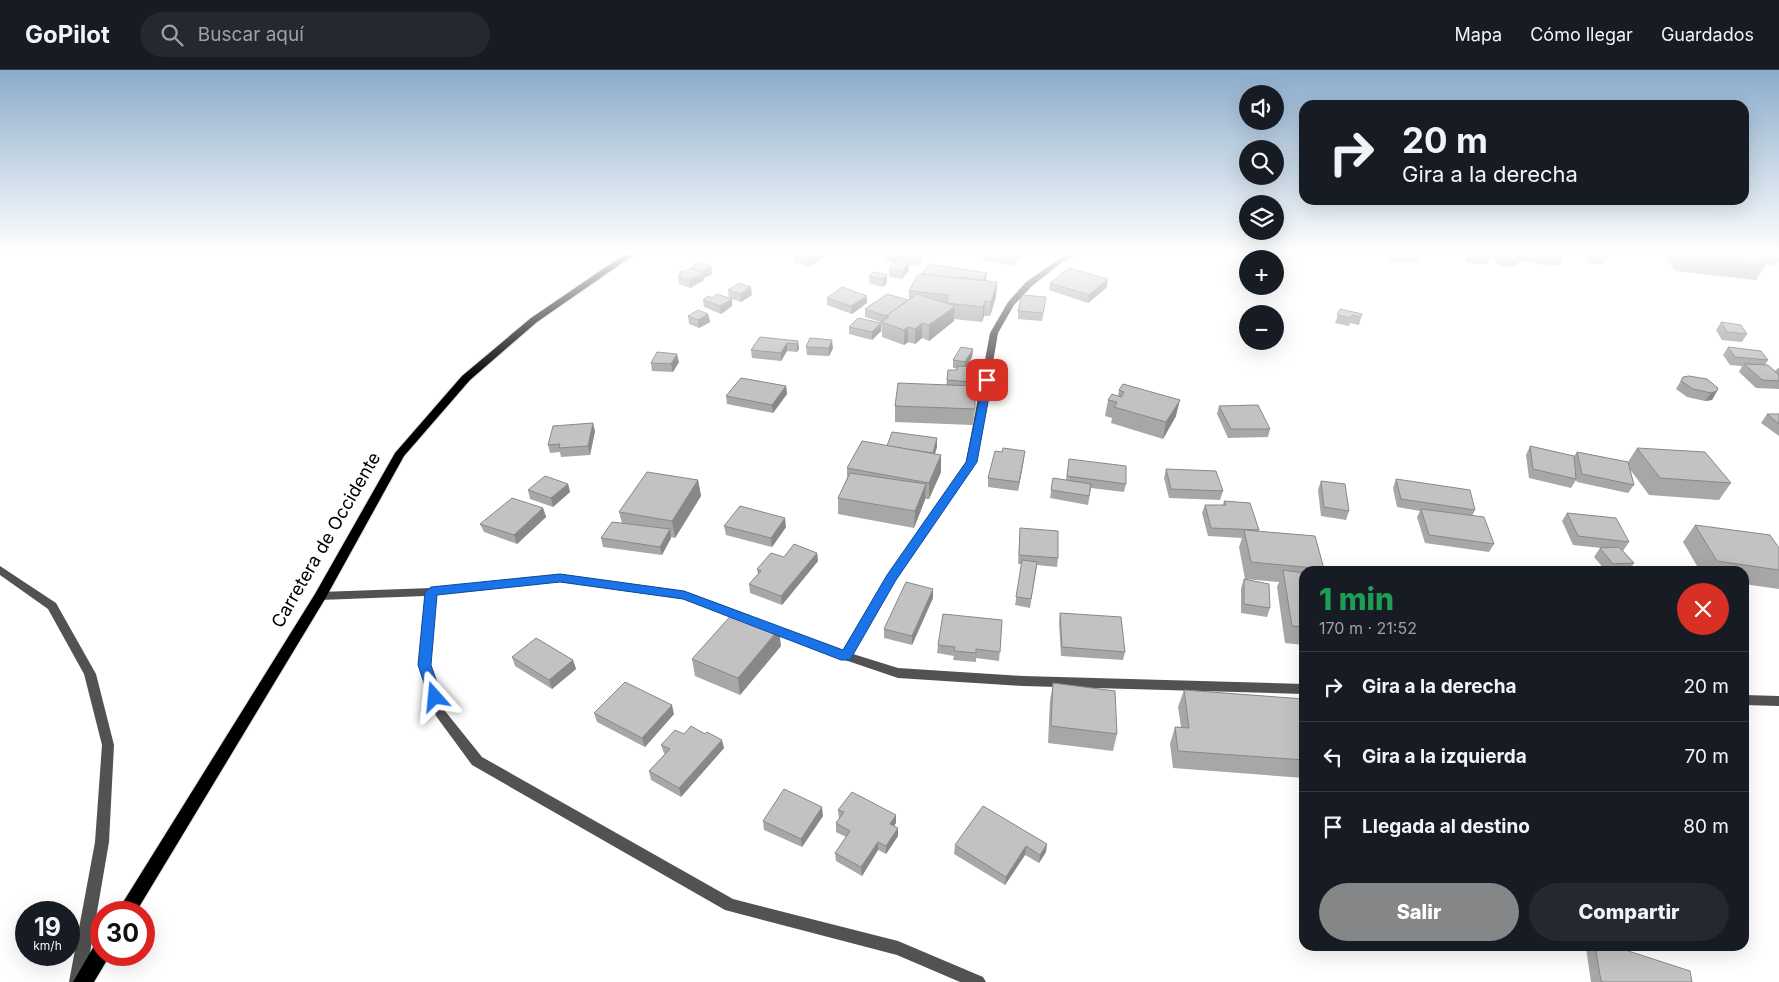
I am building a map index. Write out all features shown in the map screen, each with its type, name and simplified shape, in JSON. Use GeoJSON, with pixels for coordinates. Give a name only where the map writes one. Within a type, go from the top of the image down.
{"type":"FeatureCollection","features":[{"type":"Feature","properties":{"kind":"main road","name":"Carretera de Occidente"},"geometry":{"type":"LineString","coordinates":[[133,901],[320,596],[399,455],[466,378],[534,320],[571,295]]}},
{"type":"Feature","properties":{"kind":"main road"},"geometry":{"type":"LineString","coordinates":[[83,982],[93,966]]}},
{"type":"Feature","properties":{"kind":"street"},"geometry":{"type":"LineString","coordinates":[[846,656],[892,578],[971,462],[994,333],[1011,304],[1019,295]]}},
{"type":"Feature","properties":{"kind":"street"},"geometry":{"type":"LineString","coordinates":[[0,570],[52,606],[90,674],[108,745],[102,842],[77,982]]}},
{"type":"Feature","properties":{"kind":"street"},"geometry":{"type":"LineString","coordinates":[[320,596],[431,592],[560,578],[684,595],[846,656],[898,672],[1023,681],[1299,689]]}},
{"type":"Feature","properties":{"kind":"street"},"geometry":{"type":"LineString","coordinates":[[431,592],[424,665],[440,713],[477,761],[730,905],[898,948],[978,982]]}},
{"type":"Feature","properties":{"kind":"street"},"geometry":{"type":"LineString","coordinates":[[1749,700],[1779,701]]}},
{"type":"Feature","properties":{"kind":"building"},"geometry":{"type":"Polygon","coordinates":[[[719,295],[732,299],[720,306],[703,300],[708,296],[712,298],[719,295]]]}},
{"type":"Feature","properties":{"kind":"building"},"geometry":{"type":"Polygon","coordinates":[[[832,295],[867,296],[851,306],[827,298],[832,295]]]}},
{"type":"Feature","properties":{"kind":"building"},"geometry":{"type":"Polygon","coordinates":[[[886,295],[908,300],[886,316],[865,309],[886,295]]]}},
{"type":"Feature","properties":{"kind":"building"},"geometry":{"type":"Polygon","coordinates":[[[916,295],[955,306],[929,325],[922,323],[915,329],[908,327],[904,330],[881,322],[889,317],[886,316],[916,295]]]}},
{"type":"Feature","properties":{"kind":"building"},"geometry":{"type":"Polygon","coordinates":[[[945,295],[993,295],[991,302],[985,301],[983,307],[946,303],[949,295],[945,295]]]}},
{"type":"Feature","properties":{"kind":"building"},"geometry":{"type":"Polygon","coordinates":[[[1022,295],[1046,297],[1043,313],[1018,311],[1022,295]]]}},
{"type":"Feature","properties":{"kind":"building"},"geometry":{"type":"Polygon","coordinates":[[[1340,309],[1362,314],[1361,317],[1352,315],[1351,318],[1337,315],[1340,309]]]}},
{"type":"Feature","properties":{"kind":"building"},"geometry":{"type":"Polygon","coordinates":[[[698,310],[708,314],[698,320],[688,316],[698,310]]]}},
{"type":"Feature","properties":{"kind":"building"},"geometry":{"type":"Polygon","coordinates":[[[858,318],[881,323],[872,332],[849,327],[858,318]]]}},
{"type":"Feature","properties":{"kind":"building"},"geometry":{"type":"Polygon","coordinates":[[[1721,322],[1741,325],[1747,334],[1727,332],[1721,322]]]}},
{"type":"Feature","properties":{"kind":"building"},"geometry":{"type":"Polygon","coordinates":[[[760,337],[798,341],[797,344],[787,343],[781,353],[751,350],[760,337]]]}},
{"type":"Feature","properties":{"kind":"building"},"geometry":{"type":"Polygon","coordinates":[[[810,338],[832,340],[829,348],[806,347],[810,338]]]}},
{"type":"Feature","properties":{"kind":"building"},"geometry":{"type":"Polygon","coordinates":[[[961,347],[973,349],[965,362],[953,360],[961,347]]]}},
{"type":"Feature","properties":{"kind":"building"},"geometry":{"type":"Polygon","coordinates":[[[1728,347],[1761,351],[1768,360],[1735,357],[1728,347]]]}},
{"type":"Feature","properties":{"kind":"building"},"geometry":{"type":"Polygon","coordinates":[[[657,352],[677,354],[671,364],[651,363],[657,352]]]}},
{"type":"Feature","properties":{"kind":"building"},"geometry":{"type":"Polygon","coordinates":[[[1744,364],[1768,365],[1779,375],[1779,381],[1762,380],[1744,364]]]}},
{"type":"Feature","properties":{"kind":"building"},"geometry":{"type":"Polygon","coordinates":[[[958,366],[972,367],[971,382],[947,380],[948,370],[957,370],[958,366]]]}},
{"type":"Feature","properties":{"kind":"building"},"geometry":{"type":"Polygon","coordinates":[[[1683,377],[1707,379],[1718,388],[1717,391],[1711,393],[1693,389],[1681,381],[1683,377]]]}},
{"type":"Feature","properties":{"kind":"building"},"geometry":{"type":"Polygon","coordinates":[[[741,378],[786,386],[772,405],[726,396],[741,378]]]}},
{"type":"Feature","properties":{"kind":"building"},"geometry":{"type":"Polygon","coordinates":[[[898,383],[975,386],[975,409],[895,406],[898,383]]]}},
{"type":"Feature","properties":{"kind":"building"},"geometry":{"type":"Polygon","coordinates":[[[1123,384],[1180,400],[1166,422],[1114,407],[1117,402],[1108,400],[1112,394],[1121,397],[1124,392],[1119,390],[1123,384]]]}},
{"type":"Feature","properties":{"kind":"building"},"geometry":{"type":"Polygon","coordinates":[[[1258,405],[1270,429],[1231,429],[1219,406],[1258,405]]]}},
{"type":"Feature","properties":{"kind":"building"},"geometry":{"type":"Polygon","coordinates":[[[1767,414],[1779,414],[1779,424],[1767,414]]]}},
{"type":"Feature","properties":{"kind":"building"},"geometry":{"type":"Polygon","coordinates":[[[593,423],[588,446],[559,448],[560,444],[548,445],[553,426],[593,423]]]}},
{"type":"Feature","properties":{"kind":"building"},"geometry":{"type":"Polygon","coordinates":[[[892,432],[937,438],[933,453],[887,446],[892,432]]]}},
{"type":"Feature","properties":{"kind":"building"},"geometry":{"type":"Polygon","coordinates":[[[862,441],[941,455],[929,483],[847,468],[862,441]]]}},
{"type":"Feature","properties":{"kind":"building"},"geometry":{"type":"Polygon","coordinates":[[[1530,446],[1574,456],[1576,479],[1533,469],[1530,446]]]}},
{"type":"Feature","properties":{"kind":"building"},"geometry":{"type":"Polygon","coordinates":[[[1003,448],[1025,451],[1019,482],[988,478],[995,451],[1002,452],[1003,448]]]}},
{"type":"Feature","properties":{"kind":"building"},"geometry":{"type":"Polygon","coordinates":[[[1637,448],[1705,452],[1731,483],[1660,478],[1637,448]]]}},
{"type":"Feature","properties":{"kind":"building"},"geometry":{"type":"Polygon","coordinates":[[[1577,452],[1628,462],[1634,485],[1582,474],[1577,452]]]}},
{"type":"Feature","properties":{"kind":"building"},"geometry":{"type":"Polygon","coordinates":[[[1069,459],[1126,466],[1126,484],[1067,476],[1069,459]]]}},
{"type":"Feature","properties":{"kind":"building"},"geometry":{"type":"Polygon","coordinates":[[[1166,469],[1216,471],[1223,491],[1171,489],[1166,469]]]}},
{"type":"Feature","properties":{"kind":"building"},"geometry":{"type":"Polygon","coordinates":[[[647,472],[698,480],[672,521],[619,512],[647,472]]]}},
{"type":"Feature","properties":{"kind":"building"},"geometry":{"type":"Polygon","coordinates":[[[850,473],[926,484],[915,511],[838,498],[850,473]]]}},
{"type":"Feature","properties":{"kind":"building"},"geometry":{"type":"Polygon","coordinates":[[[545,476],[568,484],[551,498],[528,490],[545,476]]]}},
{"type":"Feature","properties":{"kind":"building"},"geometry":{"type":"Polygon","coordinates":[[[1053,478],[1091,484],[1089,496],[1051,490],[1053,478]]]}},
{"type":"Feature","properties":{"kind":"building"},"geometry":{"type":"Polygon","coordinates":[[[1396,479],[1470,490],[1475,510],[1401,499],[1396,479]]]}},
{"type":"Feature","properties":{"kind":"building"},"geometry":{"type":"Polygon","coordinates":[[[1321,481],[1345,484],[1349,511],[1324,507],[1321,481]]]}},
{"type":"Feature","properties":{"kind":"building"},"geometry":{"type":"Polygon","coordinates":[[[512,498],[543,508],[514,535],[480,524],[512,498]]]}},
{"type":"Feature","properties":{"kind":"building"},"geometry":{"type":"Polygon","coordinates":[[[1224,501],[1250,503],[1259,530],[1211,528],[1205,505],[1226,505],[1224,501]]]}},
{"type":"Feature","properties":{"kind":"building"},"geometry":{"type":"Polygon","coordinates":[[[740,506],[785,518],[771,538],[724,526],[740,506]]]}},
{"type":"Feature","properties":{"kind":"building"},"geometry":{"type":"Polygon","coordinates":[[[1421,509],[1484,517],[1494,544],[1429,535],[1421,509]]]}},
{"type":"Feature","properties":{"kind":"building"},"geometry":{"type":"Polygon","coordinates":[[[1567,513],[1616,518],[1629,542],[1578,536],[1567,513]]]}},
{"type":"Feature","properties":{"kind":"building"},"geometry":{"type":"Polygon","coordinates":[[[612,522],[670,529],[660,547],[601,538],[612,522]]]}},
{"type":"Feature","properties":{"kind":"building"},"geometry":{"type":"Polygon","coordinates":[[[1695,525],[1770,535],[1779,548],[1779,570],[1717,561],[1695,525]]]}},
{"type":"Feature","properties":{"kind":"building"},"geometry":{"type":"Polygon","coordinates":[[[1020,528],[1058,531],[1058,558],[1019,555],[1020,528]]]}},
{"type":"Feature","properties":{"kind":"building"},"geometry":{"type":"Polygon","coordinates":[[[1244,530],[1315,536],[1323,566],[1299,567],[1251,562],[1244,530]]]}},
{"type":"Feature","properties":{"kind":"building"},"geometry":{"type":"Polygon","coordinates":[[[794,544],[817,553],[781,596],[749,584],[761,571],[757,569],[771,553],[784,557],[794,544]]]}},
{"type":"Feature","properties":{"kind":"building"},"geometry":{"type":"Polygon","coordinates":[[[1619,547],[1634,563],[1613,564],[1600,548],[1619,547]]]}},
{"type":"Feature","properties":{"kind":"building"},"geometry":{"type":"Polygon","coordinates":[[[1022,560],[1037,562],[1031,599],[1016,597],[1022,560]]]}},
{"type":"Feature","properties":{"kind":"building"},"geometry":{"type":"Polygon","coordinates":[[[1283,570],[1299,572],[1299,627],[1292,626],[1283,570]]]}},
{"type":"Feature","properties":{"kind":"building"},"geometry":{"type":"Polygon","coordinates":[[[1244,579],[1269,584],[1270,608],[1244,604],[1244,579]]]}},
{"type":"Feature","properties":{"kind":"building"},"geometry":{"type":"Polygon","coordinates":[[[906,582],[933,589],[912,636],[884,629],[906,582]]]}},
{"type":"Feature","properties":{"kind":"building"},"geometry":{"type":"Polygon","coordinates":[[[735,611],[779,629],[738,678],[692,659],[735,611]]]}},
{"type":"Feature","properties":{"kind":"building"},"geometry":{"type":"Polygon","coordinates":[[[1060,613],[1121,617],[1125,652],[1062,647],[1060,613]]]}},
{"type":"Feature","properties":{"kind":"building"},"geometry":{"type":"Polygon","coordinates":[[[943,614],[1002,620],[1000,652],[976,649],[976,653],[954,651],[955,647],[938,645],[943,614]]]}},
{"type":"Feature","properties":{"kind":"building"},"geometry":{"type":"Polygon","coordinates":[[[536,638],[573,660],[549,680],[512,657],[536,638]]]}},
{"type":"Feature","properties":{"kind":"building"},"geometry":{"type":"Polygon","coordinates":[[[625,682],[672,705],[642,738],[594,713],[625,682]]]}},
{"type":"Feature","properties":{"kind":"building"},"geometry":{"type":"Polygon","coordinates":[[[1053,683],[1115,691],[1117,734],[1051,726],[1053,683]]]}},
{"type":"Feature","properties":{"kind":"building"},"geometry":{"type":"Polygon","coordinates":[[[1184,690],[1299,699],[1299,760],[1178,751],[1175,727],[1189,728],[1184,690]]]}},
{"type":"Feature","properties":{"kind":"building"},"geometry":{"type":"Polygon","coordinates":[[[691,726],[705,734],[707,732],[722,740],[679,788],[649,771],[670,749],[661,745],[675,730],[684,734],[691,726]]]}},
{"type":"Feature","properties":{"kind":"building"},"geometry":{"type":"Polygon","coordinates":[[[784,789],[822,807],[801,839],[763,821],[784,789]]]}},
{"type":"Feature","properties":{"kind":"building"},"geometry":{"type":"Polygon","coordinates":[[[852,792],[896,815],[890,824],[898,828],[886,846],[878,842],[861,867],[835,853],[850,831],[836,823],[844,812],[838,810],[852,792]]]}},
{"type":"Feature","properties":{"kind":"building"},"geometry":{"type":"Polygon","coordinates":[[[983,806],[1047,844],[1040,855],[1026,846],[1006,877],[955,845],[983,806]]]}},
{"type":"Feature","properties":{"kind":"building"},"geometry":{"type":"Polygon","coordinates":[[[1596,951],[1628,951],[1690,971],[1692,982],[1604,982],[1601,981],[1596,951]]]}},
{"type":"Feature","properties":{"kind":"route"},"geometry":{"type":"LineString","coordinates":[[435,697],[424,665],[431,592],[560,578],[684,595],[846,656],[892,578],[971,462],[987,380]]}}]}
